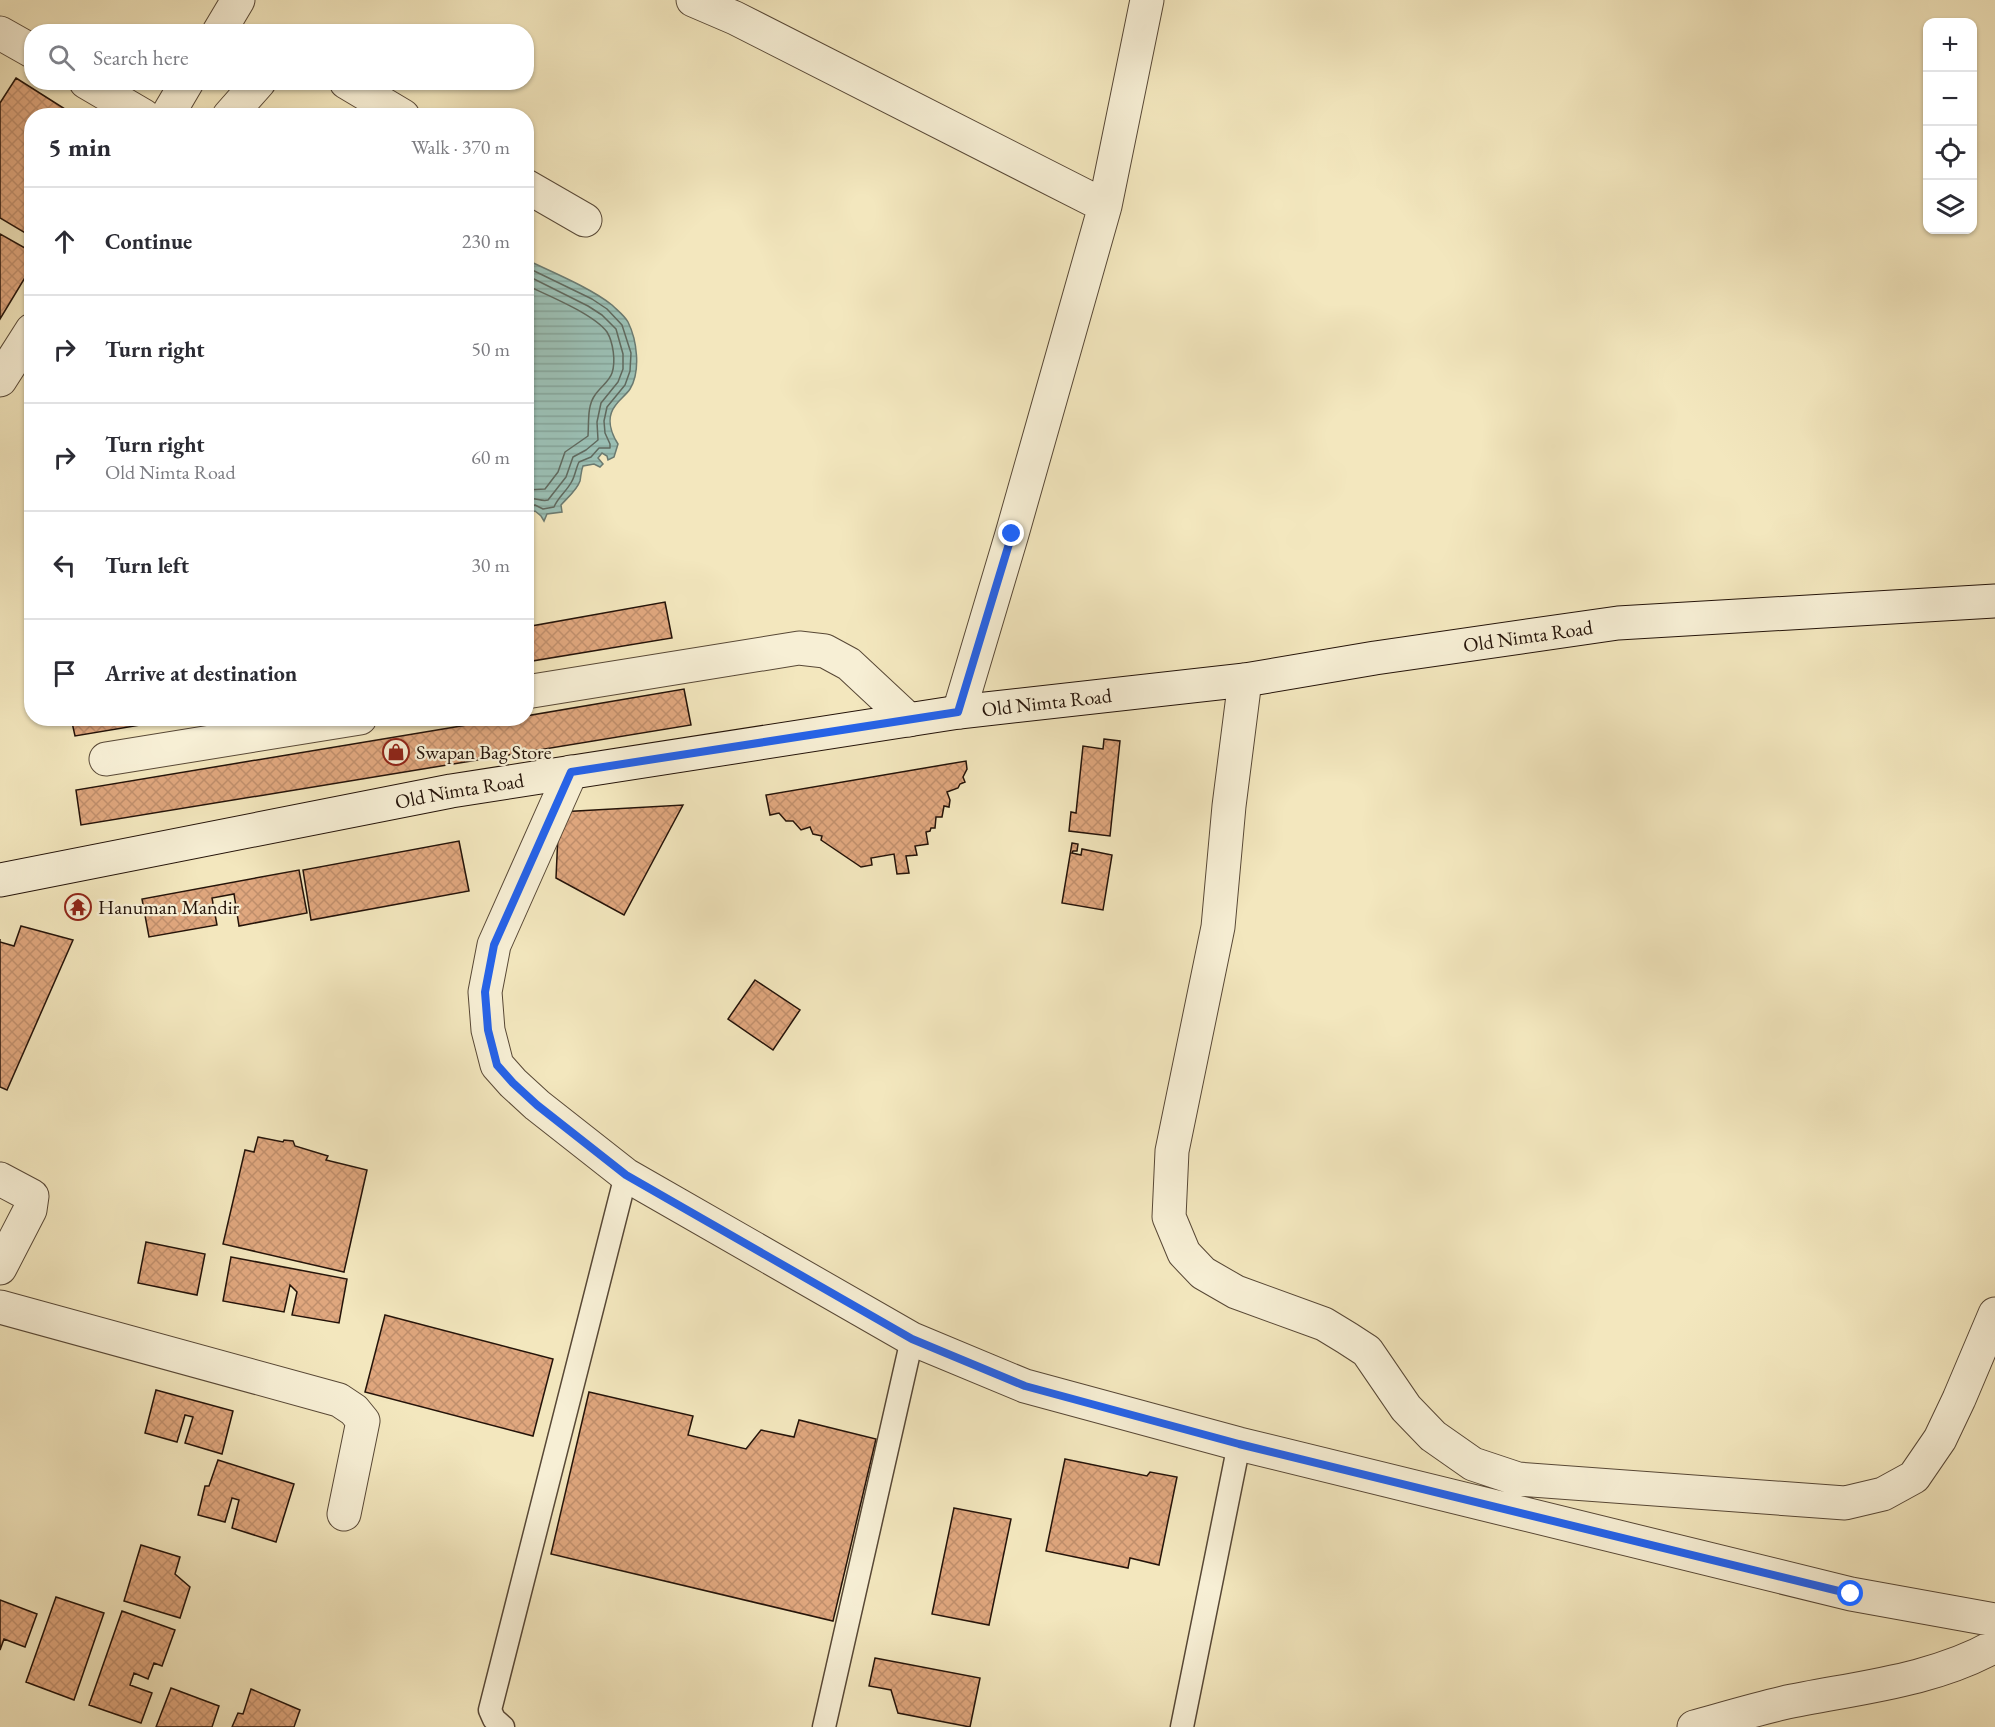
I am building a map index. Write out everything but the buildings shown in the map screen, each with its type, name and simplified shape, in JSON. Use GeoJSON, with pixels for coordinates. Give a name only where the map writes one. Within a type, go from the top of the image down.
{"type":"FeatureCollection","features":[{"type":"Feature","properties":{"kind":"street"},"geometry":{"type":"LineString","coordinates":[[224,24],[238,0]]}},
{"type":"Feature","properties":{"kind":"street"},"geometry":{"type":"LineString","coordinates":[[693,0],[735,18],[1105,206]]}},
{"type":"Feature","properties":{"kind":"street"},"geometry":{"type":"LineString","coordinates":[[958,712],[1012,534],[1105,206],[1147,0]]}},
{"type":"Feature","properties":{"kind":"street"},"geometry":{"type":"LineString","coordinates":[[0,33],[24,46]]}},
{"type":"Feature","properties":{"kind":"street"},"geometry":{"type":"LineString","coordinates":[[100,90],[130,108]]}},
{"type":"Feature","properties":{"kind":"street"},"geometry":{"type":"LineString","coordinates":[[172,108],[182,90]]}},
{"type":"Feature","properties":{"kind":"street"},"geometry":{"type":"LineString","coordinates":[[236,108],[252,90]]}},
{"type":"Feature","properties":{"kind":"street"},"geometry":{"type":"LineString","coordinates":[[360,90],[390,108]]}},
{"type":"Feature","properties":{"kind":"street"},"geometry":{"type":"LineString","coordinates":[[534,191],[585,220]]}},
{"type":"Feature","properties":{"kind":"street"},"geometry":{"type":"LineString","coordinates":[[0,380],[24,342]]}},
{"type":"Feature","properties":{"kind":"street","name":"Old Nimta Road"},"geometry":{"type":"LineString","coordinates":[[0,880],[451,790],[958,712],[1245,680],[1376,658],[1618,623],[1995,601]]}},
{"type":"Feature","properties":{"kind":"street"},"geometry":{"type":"LineString","coordinates":[[534,691],[799,648],[825,651],[849,664],[909,720]]}},
{"type":"Feature","properties":{"kind":"street"},"geometry":{"type":"LineString","coordinates":[[1245,680],[1229,806],[1218,927],[1172,1151],[1169,1217],[1184,1253],[1203,1273],[1236,1292],[1324,1324],[1367,1351],[1406,1408],[1433,1436],[1473,1464],[1518,1479],[1845,1503],[1883,1494],[1914,1477],[1940,1439],[1995,1314]]}},
{"type":"Feature","properties":{"kind":"street"},"geometry":{"type":"LineString","coordinates":[[106,759],[310,726]]}},
{"type":"Feature","properties":{"kind":"street"},"geometry":{"type":"LineString","coordinates":[[571,772],[494,945],[485,992],[488,1030],[497,1065],[513,1083],[537,1105],[626,1175],[912,1339],[1025,1386],[1239,1444],[1851,1594],[1995,1620]]}},
{"type":"Feature","properties":{"kind":"street"},"geometry":{"type":"LineString","coordinates":[[0,1179],[32,1196],[30,1210],[0,1268]]}},
{"type":"Feature","properties":{"kind":"street"},"geometry":{"type":"LineString","coordinates":[[0,1307],[339,1400],[354,1410],[363,1421],[344,1514]]}},
{"type":"Feature","properties":{"kind":"street"},"geometry":{"type":"LineString","coordinates":[[1694,1727],[1781,1703],[1887,1683],[1936,1670],[1995,1647]]}},
{"type":"Feature","properties":{"kind":"lane"},"geometry":{"type":"LineString","coordinates":[[503,1727],[494,1719],[490,1710],[626,1175]]}},
{"type":"Feature","properties":{"kind":"lane"},"geometry":{"type":"LineString","coordinates":[[824,1727],[912,1339]]}},
{"type":"Feature","properties":{"kind":"lane"},"geometry":{"type":"LineString","coordinates":[[1182,1727],[1239,1444]]}},
{"type":"Feature","properties":{"kind":"water"},"geometry":{"type":"Polygon","coordinates":[[[534,263],[582,286],[612,305],[623,315],[634,338],[637,365],[633,382],[611,415],[613,435],[618,444],[614,457],[608,460],[607,456],[602,453],[598,458],[603,464],[600,467],[594,464],[583,466],[579,484],[561,505],[562,512],[547,514],[544,521],[535,511],[534,263]]]}},
{"type":"Feature","properties":{"kind":"place","name":"Swapan Bag Store"},"geometry":{"type":"Point","coordinates":[396,752]}},
{"type":"Feature","properties":{"kind":"place","name":"Hanuman Mandir"},"geometry":{"type":"Point","coordinates":[78,907]}},
{"type":"Feature","properties":{"kind":"route"},"geometry":{"type":"LineString","coordinates":[[1012,534],[958,712],[571,772],[494,945],[485,992],[488,1030],[497,1065],[537,1105],[626,1175],[912,1339],[1025,1386],[1239,1444],[1851,1594]]}}]}
